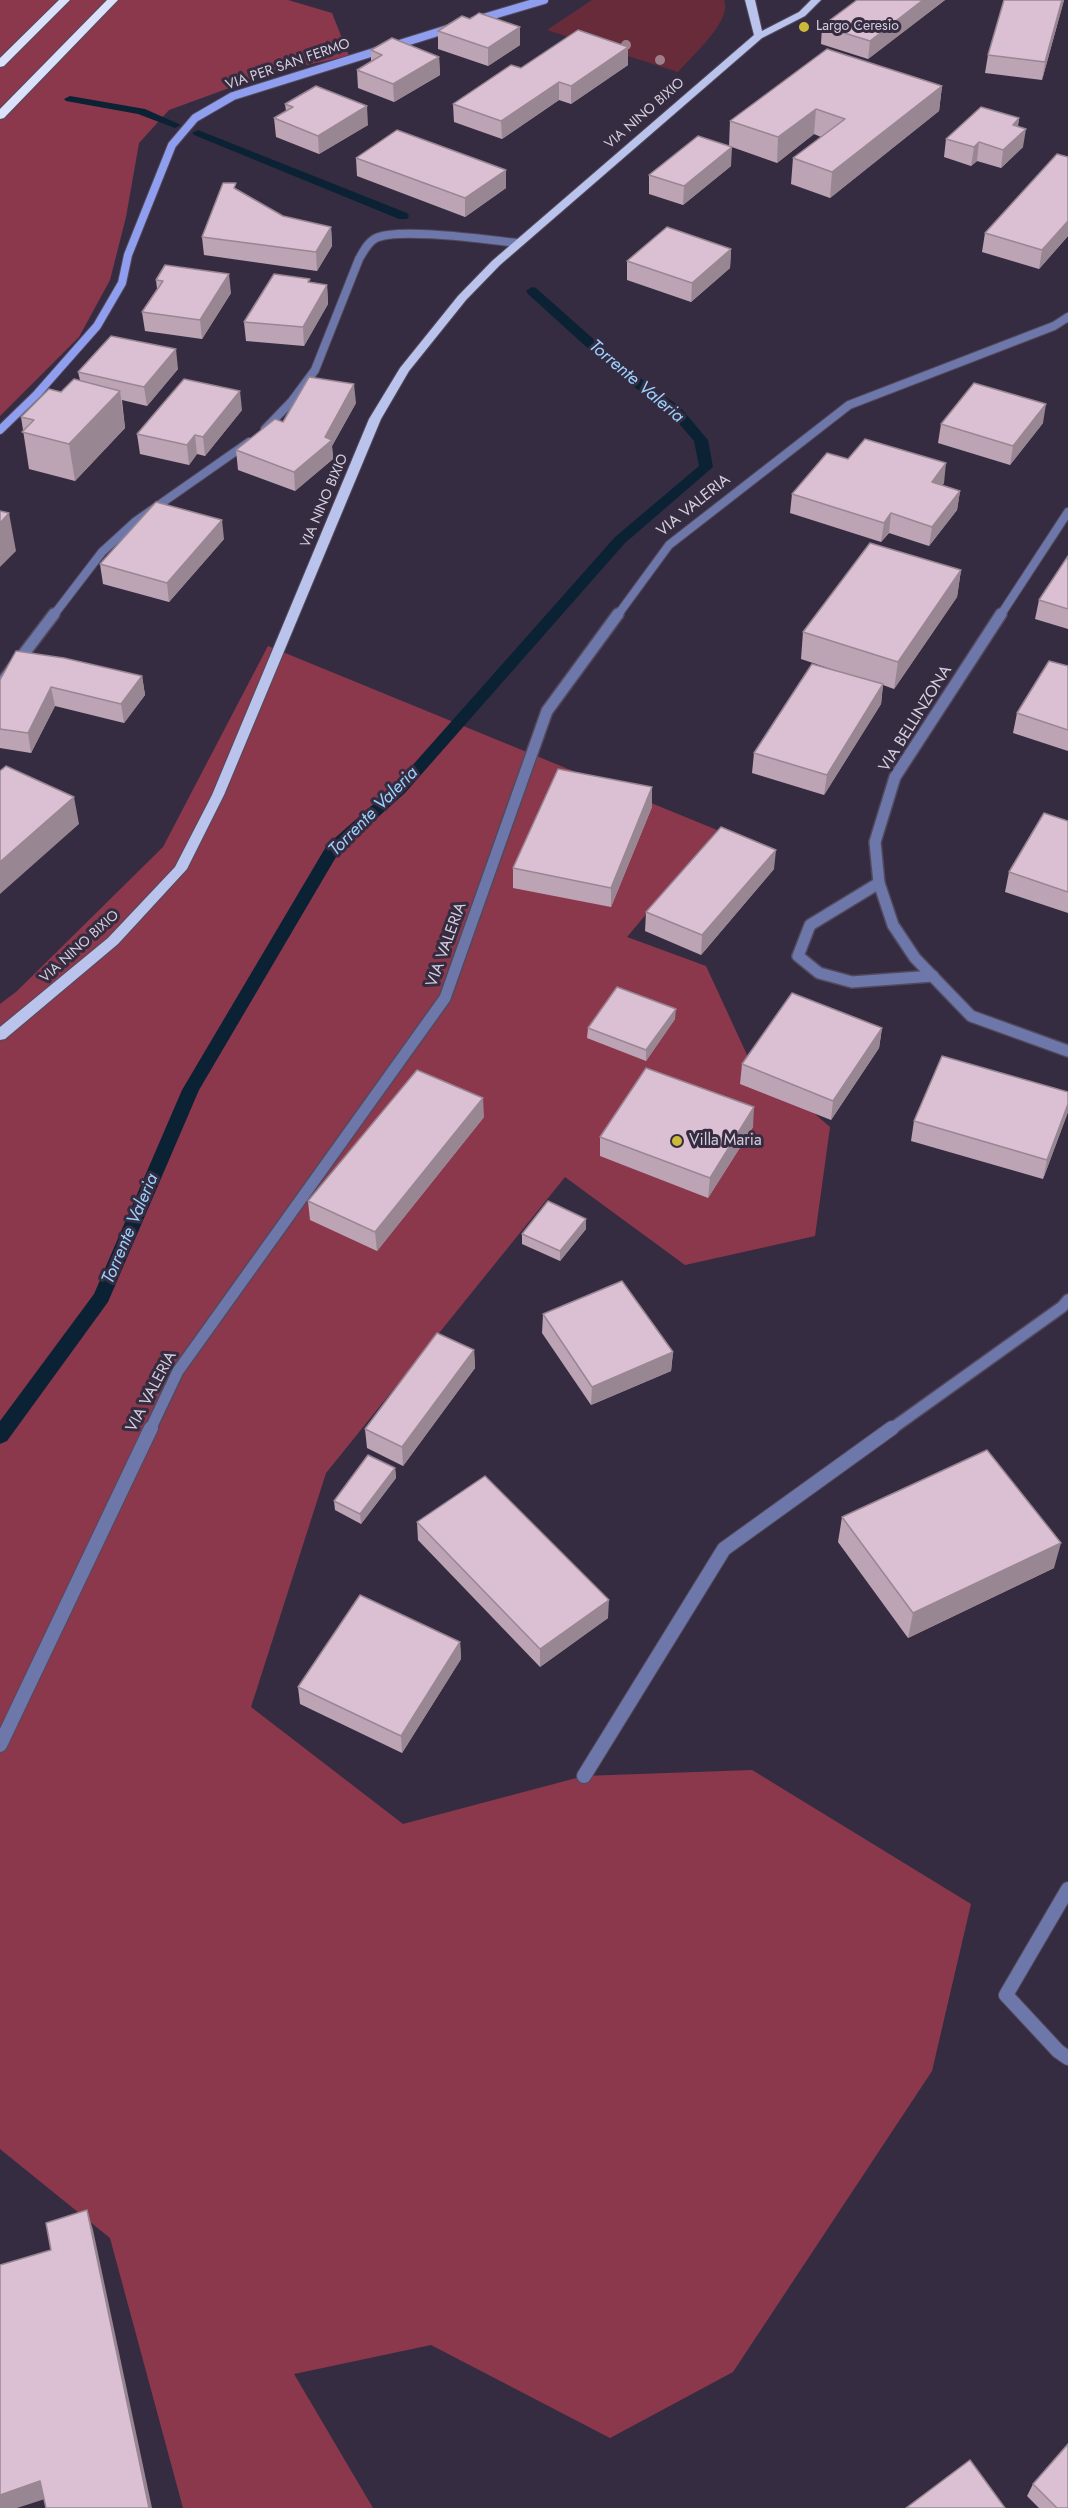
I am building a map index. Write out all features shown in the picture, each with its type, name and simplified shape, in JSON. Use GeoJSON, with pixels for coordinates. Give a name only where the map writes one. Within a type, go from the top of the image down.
{"type":"FeatureCollection","features":[{"type":"Feature","properties":{"kind":"highway"},"geometry":{"type":"LineString","coordinates":[[0,64],[64,0]]}},
{"type":"Feature","properties":{"kind":"highway"},"geometry":{"type":"LineString","coordinates":[[0,116],[113,0]]}},
{"type":"Feature","properties":{"kind":"main road","name":"VIA PER SAN FERMO"},"geometry":{"type":"LineString","coordinates":[[0,430],[37,394],[97,326],[122,283],[129,255],[172,145],[195,118],[232,96],[544,0]]}},
{"type":"Feature","properties":{"kind":"main road"},"geometry":{"type":"LineString","coordinates":[[750,0],[759,36]]}},
{"type":"Feature","properties":{"kind":"main road","name":"VIA NINO BIXIO"},"geometry":{"type":"LineString","coordinates":[[0,1035],[113,941],[180,869],[218,795],[375,419],[404,370],[462,298],[518,243],[759,36],[802,14],[816,0]]}},
{"type":"Feature","properties":{"kind":"street"},"geometry":{"type":"LineString","coordinates":[[0,685],[102,552],[136,521],[240,450],[278,418],[316,368],[355,267],[368,243],[377,238],[404,234],[518,243]]}},
{"type":"Feature","properties":{"kind":"street","name":"VIA VALERIA"},"geometry":{"type":"LineString","coordinates":[[0,1745],[178,1371],[445,998],[547,711],[669,545],[849,405],[1054,326],[1068,317]]}},
{"type":"Feature","properties":{"kind":"street","name":"VIA BELLINZONA"},"geometry":{"type":"LineString","coordinates":[[1068,512],[895,777],[875,842],[879,883],[893,925],[915,958],[971,1016],[1068,1052]]}},
{"type":"Feature","properties":{"kind":"street"},"geometry":{"type":"LineString","coordinates":[[879,883],[810,925],[798,956],[819,973],[852,982],[933,976]]}},
{"type":"Feature","properties":{"kind":"street"},"geometry":{"type":"LineString","coordinates":[[584,1776],[724,1549],[1062,1307],[1068,1300]]}},
{"type":"Feature","properties":{"kind":"street"},"geometry":{"type":"LineString","coordinates":[[1068,1889],[1006,1995],[1058,2051],[1068,2058]]}},
{"type":"Feature","properties":{"kind":"shaded area"},"geometry":{"type":"Polygon","coordinates":[[[0,0],[288,0],[332,13],[349,56],[273,72],[169,110],[139,143],[126,217],[110,280],[79,337],[0,416],[0,0]]]}},
{"type":"Feature","properties":{"kind":"shaded area"},"geometry":{"type":"Polygon","coordinates":[[[592,0],[724,0],[725,8],[717,28],[678,72],[547,30],[592,0]]]}},
{"type":"Feature","properties":{"kind":"shaded area"},"geometry":{"type":"Polygon","coordinates":[[[268,646],[717,830],[627,937],[706,966],[747,1055],[830,1127],[815,1236],[685,1265],[565,1177],[326,1473],[251,1707],[403,1824],[584,1776],[752,1770],[971,1904],[932,2071],[733,2372],[610,2438],[431,2345],[294,2374],[373,2508],[183,2508],[110,2238],[0,2149],[0,1004],[16,992],[163,847],[268,646]]]}},
{"type":"Feature","properties":{"kind":"building"},"geometry":{"type":"Polygon","coordinates":[[[857,0],[923,0],[870,41],[822,26],[857,0]]]}},
{"type":"Feature","properties":{"kind":"building"},"geometry":{"type":"Polygon","coordinates":[[[1004,0],[1062,0],[1045,62],[988,55],[1004,0]]]}},
{"type":"Feature","properties":{"kind":"building"},"geometry":{"type":"Polygon","coordinates":[[[479,13],[520,27],[488,48],[438,31],[462,16],[470,19],[479,13]]]}},
{"type":"Feature","properties":{"kind":"building"},"geometry":{"type":"Polygon","coordinates":[[[578,30],[628,47],[571,86],[559,82],[501,121],[453,104],[511,65],[521,68],[578,30]]]}},
{"type":"Feature","properties":{"kind":"building"},"geometry":{"type":"Polygon","coordinates":[[[392,38],[439,57],[393,84],[357,70],[382,55],[371,50],[392,38]]]}},
{"type":"Feature","properties":{"kind":"building"},"geometry":{"type":"Polygon","coordinates":[[[827,49],[942,86],[832,172],[793,158],[845,119],[816,109],[778,137],[730,121],[827,49]]]}},
{"type":"Feature","properties":{"kind":"building"},"geometry":{"type":"Polygon","coordinates":[[[316,86],[367,106],[318,136],[274,118],[293,107],[285,104],[316,86]]]}},
{"type":"Feature","properties":{"kind":"building"},"geometry":{"type":"Polygon","coordinates":[[[981,107],[1019,118],[1013,125],[1026,129],[1003,150],[979,142],[974,147],[946,139],[981,107]]]}},
{"type":"Feature","properties":{"kind":"building"},"geometry":{"type":"Polygon","coordinates":[[[397,130],[506,170],[465,198],[356,158],[397,130]]]}},
{"type":"Feature","properties":{"kind":"building"},"geometry":{"type":"Polygon","coordinates":[[[698,136],[732,147],[684,186],[649,175],[698,136]]]}},
{"type":"Feature","properties":{"kind":"building"},"geometry":{"type":"Polygon","coordinates":[[[1057,154],[1068,157],[1068,221],[1042,250],[985,233],[1057,154]]]}},
{"type":"Feature","properties":{"kind":"building"},"geometry":{"type":"Polygon","coordinates":[[[223,183],[236,183],[234,188],[283,216],[331,227],[316,252],[202,237],[223,183]]]}},
{"type":"Feature","properties":{"kind":"building"},"geometry":{"type":"Polygon","coordinates":[[[667,227],[731,249],[692,283],[627,261],[667,227]]]}},
{"type":"Feature","properties":{"kind":"building"},"geometry":{"type":"Polygon","coordinates":[[[165,265],[229,274],[200,320],[142,312],[163,281],[156,280],[165,265]]]}},
{"type":"Feature","properties":{"kind":"building"},"geometry":{"type":"Polygon","coordinates":[[[274,274],[310,279],[308,282],[327,285],[303,327],[244,322],[274,274]]]}},
{"type":"Feature","properties":{"kind":"building"},"geometry":{"type":"Polygon","coordinates":[[[111,336],[176,349],[144,387],[78,372],[111,336]]]}},
{"type":"Feature","properties":{"kind":"building"},"geometry":{"type":"Polygon","coordinates":[[[309,377],[354,384],[325,437],[332,440],[294,472],[236,450],[275,419],[283,422],[309,377]]]}},
{"type":"Feature","properties":{"kind":"building"},"geometry":{"type":"Polygon","coordinates":[[[74,379],[120,391],[69,444],[22,432],[34,420],[21,417],[49,389],[61,392],[74,379]]]}},
{"type":"Feature","properties":{"kind":"building"},"geometry":{"type":"Polygon","coordinates":[[[184,379],[240,391],[203,437],[195,435],[187,445],[137,434],[184,379]]]}},
{"type":"Feature","properties":{"kind":"building"},"geometry":{"type":"Polygon","coordinates":[[[974,383],[1046,404],[1013,446],[941,424],[974,383]]]}},
{"type":"Feature","properties":{"kind":"building"},"geometry":{"type":"Polygon","coordinates":[[[865,439],[946,463],[932,482],[960,491],[932,527],[891,513],[884,523],[792,494],[827,453],[848,459],[865,439]]]}},
{"type":"Feature","properties":{"kind":"building"},"geometry":{"type":"Polygon","coordinates":[[[156,502],[222,520],[167,583],[100,564],[156,502]]]}},
{"type":"Feature","properties":{"kind":"building"},"geometry":{"type":"Polygon","coordinates":[[[0,511],[9,513],[0,523],[0,511]]]}},
{"type":"Feature","properties":{"kind":"building"},"geometry":{"type":"Polygon","coordinates":[[[870,543],[961,570],[898,662],[803,632],[870,543]]]}},
{"type":"Feature","properties":{"kind":"building"},"geometry":{"type":"Polygon","coordinates":[[[1068,556],[1068,609],[1039,600],[1068,556]]]}},
{"type":"Feature","properties":{"kind":"building"},"geometry":{"type":"Polygon","coordinates":[[[16,651],[64,658],[142,676],[121,704],[51,687],[28,733],[0,729],[0,680],[16,651]]]}},
{"type":"Feature","properties":{"kind":"building"},"geometry":{"type":"Polygon","coordinates":[[[1049,661],[1068,666],[1068,730],[1017,713],[1049,661]]]}},
{"type":"Feature","properties":{"kind":"building"},"geometry":{"type":"Polygon","coordinates":[[[812,664],[883,684],[827,775],[754,753],[812,664]]]}},
{"type":"Feature","properties":{"kind":"building"},"geometry":{"type":"Polygon","coordinates":[[[6,766],[74,797],[0,862],[0,771],[6,766]]]}},
{"type":"Feature","properties":{"kind":"building"},"geometry":{"type":"Polygon","coordinates":[[[558,769],[652,787],[611,888],[513,868],[558,769]]]}},
{"type":"Feature","properties":{"kind":"building"},"geometry":{"type":"Polygon","coordinates":[[[1044,813],[1068,821],[1068,892],[1009,872],[1044,813]]]}},
{"type":"Feature","properties":{"kind":"building"},"geometry":{"type":"Polygon","coordinates":[[[721,827],[776,850],[702,935],[646,912],[721,827]]]}},
{"type":"Feature","properties":{"kind":"building"},"geometry":{"type":"Polygon","coordinates":[[[617,987],[676,1009],[646,1050],[588,1028],[617,987]]]}},
{"type":"Feature","properties":{"kind":"building"},"geometry":{"type":"Polygon","coordinates":[[[792,993],[882,1028],[833,1101],[742,1064],[792,993]]]}},
{"type":"Feature","properties":{"kind":"building"},"geometry":{"type":"Polygon","coordinates":[[[942,1056],[1068,1092],[1068,1104],[1047,1160],[914,1121],[942,1056]]]}},
{"type":"Feature","properties":{"kind":"building","name":"Villa Maria"},"geometry":{"type":"Polygon","coordinates":[[[646,1068],[754,1107],[710,1178],[600,1137],[646,1068]]]}},
{"type":"Feature","properties":{"kind":"building"},"geometry":{"type":"Polygon","coordinates":[[[417,1070],[483,1098],[375,1232],[308,1201],[417,1070]]]}},
{"type":"Feature","properties":{"kind":"building"},"geometry":{"type":"Polygon","coordinates":[[[548,1201],[586,1219],[560,1251],[522,1234],[548,1201]]]}},
{"type":"Feature","properties":{"kind":"building"},"geometry":{"type":"Polygon","coordinates":[[[622,1281],[673,1352],[592,1387],[543,1314],[622,1281]]]}},
{"type":"Feature","properties":{"kind":"building"},"geometry":{"type":"Polygon","coordinates":[[[437,1333],[474,1350],[402,1447],[365,1429],[437,1333]]]}},
{"type":"Feature","properties":{"kind":"building"},"geometry":{"type":"Polygon","coordinates":[[[987,1450],[1061,1543],[913,1613],[842,1517],[987,1450]]]}},
{"type":"Feature","properties":{"kind":"building"},"geometry":{"type":"Polygon","coordinates":[[[368,1455],[395,1468],[360,1514],[334,1501],[368,1455]]]}},
{"type":"Feature","properties":{"kind":"building"},"geometry":{"type":"Polygon","coordinates":[[[485,1476],[609,1600],[540,1649],[417,1522],[485,1476]]]}},
{"type":"Feature","properties":{"kind":"building"},"geometry":{"type":"Polygon","coordinates":[[[360,1595],[460,1642],[401,1736],[298,1687],[360,1595]]]}},
{"type":"Feature","properties":{"kind":"building"},"geometry":{"type":"Polygon","coordinates":[[[87,2210],[149,2508],[46,2508],[40,2481],[0,2495],[0,2265],[51,2250],[46,2223],[87,2210]]]}},
{"type":"Feature","properties":{"kind":"building"},"geometry":{"type":"Polygon","coordinates":[[[1068,2444],[1068,2508],[1057,2508],[1033,2484],[1068,2444]]]}},
{"type":"Feature","properties":{"kind":"building"},"geometry":{"type":"Polygon","coordinates":[[[970,2460],[1005,2508],[906,2508],[970,2460]]]}},
{"type":"Feature","properties":{"kind":"waterway"},"geometry":{"type":"LineString","coordinates":[[70,99],[141,111],[175,125]]}},
{"type":"Feature","properties":{"kind":"waterway"},"geometry":{"type":"LineString","coordinates":[[198,133],[403,216]]}},
{"type":"Feature","properties":{"kind":"waterway","name":"Torrente Valeria"},"geometry":{"type":"LineString","coordinates":[[0,1436],[102,1297],[191,1090],[333,849],[400,789],[620,540],[706,467],[701,440],[675,410],[620,370],[532,291]]}},
{"type":"Feature","properties":{"kind":"place","name":"Largo Ceresio"},"geometry":{"type":"Point","coordinates":[804,27]}},
{"type":"Feature","properties":{"kind":"place","name":"Villa Maria"},"geometry":{"type":"Point","coordinates":[677,1141]}}]}
